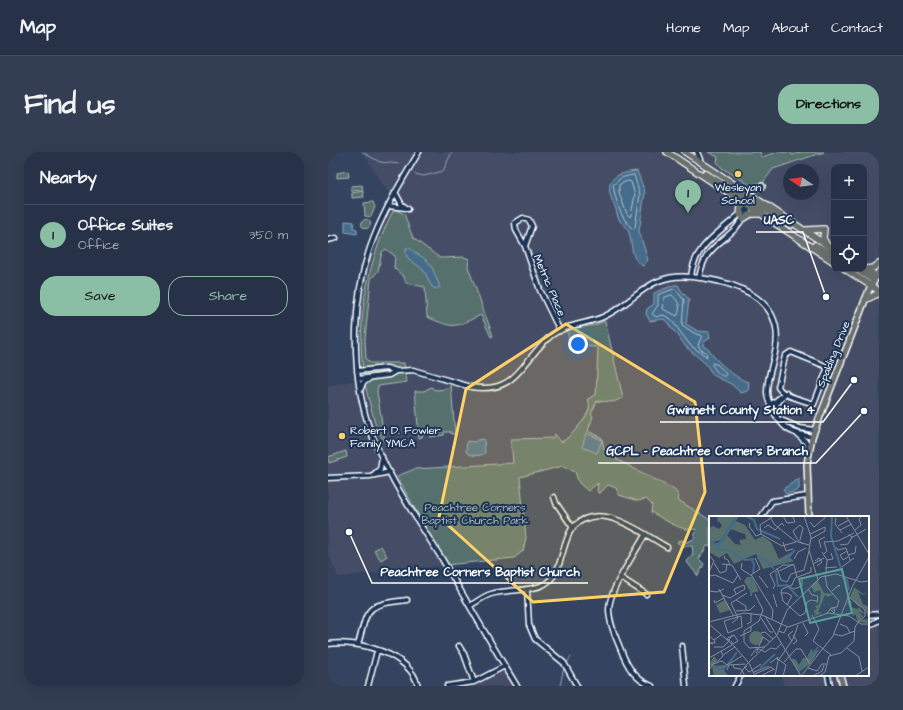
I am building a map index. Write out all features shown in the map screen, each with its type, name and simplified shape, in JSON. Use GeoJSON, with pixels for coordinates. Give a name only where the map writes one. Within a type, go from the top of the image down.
{"type":"FeatureCollection","features":[{"type":"Feature","properties":{"kind":"highway"},"geometry":{"type":"LineString","coordinates":[[668,152],[737,198],[751,202]]}},
{"type":"Feature","properties":{"kind":"highway"},"geometry":{"type":"LineString","coordinates":[[685,152],[741,189],[762,215],[831,260]]}},
{"type":"Feature","properties":{"kind":"highway"},"geometry":{"type":"LineString","coordinates":[[692,168],[705,173],[751,202],[802,229],[831,248]]}},
{"type":"Feature","properties":{"kind":"highway"},"geometry":{"type":"LineString","coordinates":[[741,189],[750,190],[762,186]]}},
{"type":"Feature","properties":{"kind":"highway"},"geometry":{"type":"LineString","coordinates":[[737,198],[741,205],[741,217],[751,214],[762,215]]}},
{"type":"Feature","properties":{"kind":"highway"},"geometry":{"type":"LineString","coordinates":[[802,229],[813,231],[824,229],[823,238],[826,244]]}},
{"type":"Feature","properties":{"kind":"highway"},"geometry":{"type":"LineString","coordinates":[[803,241],[811,243],[831,254]]}},
{"type":"Feature","properties":{"kind":"highway"},"geometry":{"type":"LineString","coordinates":[[867,269],[872,268],[879,264]]}},
{"type":"Feature","properties":{"kind":"highway"},"geometry":{"type":"LineString","coordinates":[[854,272],[876,279]]}},
{"type":"Feature","properties":{"kind":"highway"},"geometry":{"type":"LineString","coordinates":[[862,272],[876,279]]}},
{"type":"Feature","properties":{"kind":"highway"},"geometry":{"type":"LineString","coordinates":[[865,300],[879,292],[876,279],[867,272]]}},
{"type":"Feature","properties":{"kind":"main road","name":"Spalding Drive"},"geometry":{"type":"LineString","coordinates":[[809,516],[807,496],[809,451],[812,437],[865,300],[876,279]]}},
{"type":"Feature","properties":{"kind":"main road"},"geometry":{"type":"LineString","coordinates":[[840,676],[842,686]]}},
{"type":"Feature","properties":{"kind":"street"},"geometry":{"type":"LineString","coordinates":[[419,152],[395,192],[374,238],[360,295],[356,340],[357,371],[360,391],[368,425],[382,457],[517,686]]}},
{"type":"Feature","properties":{"kind":"street"},"geometry":{"type":"LineString","coordinates":[[697,152],[701,163]]}},
{"type":"Feature","properties":{"kind":"street"},"geometry":{"type":"LineString","coordinates":[[395,192],[402,205]]}},
{"type":"Feature","properties":{"kind":"street"},"geometry":{"type":"LineString","coordinates":[[388,206],[408,209],[392,200]]}},
{"type":"Feature","properties":{"kind":"street"},"geometry":{"type":"LineString","coordinates":[[699,278],[701,265],[707,254],[741,217],[751,202]]}},
{"type":"Feature","properties":{"kind":"street"},"geometry":{"type":"LineString","coordinates":[[691,277],[695,260],[704,245],[741,217]]}},
{"type":"Feature","properties":{"kind":"street","name":"Metric Place"},"geometry":{"type":"LineString","coordinates":[[525,246],[532,226],[529,220],[523,218],[517,220],[515,227],[525,246],[540,290],[560,331]]}},
{"type":"Feature","properties":{"kind":"street"},"geometry":{"type":"LineString","coordinates":[[328,240],[336,238]]}},
{"type":"Feature","properties":{"kind":"street"},"geometry":{"type":"LineString","coordinates":[[357,371],[387,368],[396,371],[420,371],[480,388],[500,386],[520,373],[542,344],[560,331],[612,313],[640,290],[668,278],[699,278],[747,290],[764,304],[770,314],[776,330],[776,346],[768,382],[768,398],[770,406],[784,427],[794,432],[812,437]]}},
{"type":"Feature","properties":{"kind":"street"},"geometry":{"type":"LineString","coordinates":[[791,352],[828,367],[814,404],[786,394],[779,390],[778,387],[787,353],[791,352]]}},
{"type":"Feature","properties":{"kind":"street"},"geometry":{"type":"LineString","coordinates":[[358,379],[389,375],[396,371]]}},
{"type":"Feature","properties":{"kind":"street"},"geometry":{"type":"LineString","coordinates":[[360,391],[363,383],[371,377]]}},
{"type":"Feature","properties":{"kind":"street"},"geometry":{"type":"LineString","coordinates":[[770,406],[786,394]]}},
{"type":"Feature","properties":{"kind":"street"},"geometry":{"type":"LineString","coordinates":[[779,419],[800,428],[814,430]]}},
{"type":"Feature","properties":{"kind":"street"},"geometry":{"type":"LineString","coordinates":[[794,432],[807,443],[809,451]]}},
{"type":"Feature","properties":{"kind":"street"},"geometry":{"type":"LineString","coordinates":[[370,476],[378,472],[380,469],[382,457]]}},
{"type":"Feature","properties":{"kind":"street"},"geometry":{"type":"LineString","coordinates":[[328,478],[370,476],[390,472]]}},
{"type":"Feature","properties":{"kind":"street"},"geometry":{"type":"LineString","coordinates":[[762,516],[772,501],[807,496]]}},
{"type":"Feature","properties":{"kind":"street"},"geometry":{"type":"LineString","coordinates":[[554,497],[556,503],[573,528]]}},
{"type":"Feature","properties":{"kind":"street"},"geometry":{"type":"LineString","coordinates":[[470,606],[491,594],[527,589],[542,585],[552,578],[558,570],[573,528],[588,518],[599,516],[611,517],[667,547]]}},
{"type":"Feature","properties":{"kind":"street"},"geometry":{"type":"LineString","coordinates":[[645,535],[612,595],[609,609],[612,624],[626,664],[637,677],[652,686]]}},
{"type":"Feature","properties":{"kind":"street"},"geometry":{"type":"LineString","coordinates":[[621,578],[646,594]]}},
{"type":"Feature","properties":{"kind":"street"},"geometry":{"type":"LineString","coordinates":[[527,589],[529,625],[535,639],[564,663],[577,686]]}},
{"type":"Feature","properties":{"kind":"street"},"geometry":{"type":"LineString","coordinates":[[358,646],[365,616],[369,610],[375,605],[406,600]]}},
{"type":"Feature","properties":{"kind":"street"},"geometry":{"type":"LineString","coordinates":[[869,615],[879,614]]}},
{"type":"Feature","properties":{"kind":"street"},"geometry":{"type":"LineString","coordinates":[[869,625],[879,620]]}},
{"type":"Feature","properties":{"kind":"street"},"geometry":{"type":"LineString","coordinates":[[328,644],[344,643],[395,656],[412,671],[418,686]]}},
{"type":"Feature","properties":{"kind":"street"},"geometry":{"type":"LineString","coordinates":[[459,646],[464,654],[474,682]]}},
{"type":"Feature","properties":{"kind":"street"},"geometry":{"type":"LineString","coordinates":[[682,646],[686,686]]}},
{"type":"Feature","properties":{"kind":"street"},"geometry":{"type":"LineString","coordinates":[[368,686],[377,651]]}},
{"type":"Feature","properties":{"kind":"street"},"geometry":{"type":"LineString","coordinates":[[447,686],[474,682],[505,666]]}},
{"type":"Feature","properties":{"kind":"street"},"geometry":{"type":"LineString","coordinates":[[735,686],[740,676]]}},
{"type":"Feature","properties":{"kind":"street"},"geometry":{"type":"LineString","coordinates":[[828,676],[830,686]]}},
{"type":"Feature","properties":{"kind":"highlighted area"},"geometry":{"type":"Polygon","coordinates":[[[566,324],[695,402],[705,492],[664,592],[533,602],[439,517],[466,389],[566,324]]]}},
{"type":"Feature","properties":{"kind":"shaded area"},"geometry":{"type":"Polygon","coordinates":[[[362,152],[676,152],[743,193],[745,188],[686,152],[879,152],[879,686],[784,686],[781,676],[869,676],[869,516],[709,516],[709,531],[575,458],[415,469],[397,476],[446,565],[338,577],[328,552],[328,386],[357,380],[353,350],[352,313],[368,247],[390,195],[362,152]]]}},
{"type":"Feature","properties":{"kind":"shaded area"},"geometry":{"type":"Polygon","coordinates":[[[505,667],[517,686],[444,686],[467,684],[483,680],[505,667]]]}},
{"type":"Feature","properties":{"kind":"green space"},"geometry":{"type":"Polygon","coordinates":[[[708,152],[760,152],[762,157],[778,152],[790,152],[792,155],[801,152],[824,152],[788,164],[783,164],[783,166],[773,169],[762,184],[753,187],[722,168],[717,162],[718,157],[708,152]]]}},
{"type":"Feature","properties":{"kind":"green space"},"geometry":{"type":"Polygon","coordinates":[[[348,171],[349,177],[337,178],[337,173],[348,171]]]}},
{"type":"Feature","properties":{"kind":"green space"},"geometry":{"type":"Polygon","coordinates":[[[362,185],[363,190],[351,191],[351,186],[362,185]]]}},
{"type":"Feature","properties":{"kind":"green space"},"geometry":{"type":"Polygon","coordinates":[[[363,191],[364,197],[352,198],[352,193],[363,191]]]}},
{"type":"Feature","properties":{"kind":"green space"},"geometry":{"type":"Polygon","coordinates":[[[373,202],[375,207],[371,217],[365,216],[364,203],[373,202]]]}},
{"type":"Feature","properties":{"kind":"green space"},"geometry":{"type":"Polygon","coordinates":[[[394,209],[404,214],[413,238],[440,258],[464,257],[469,259],[468,267],[493,336],[491,337],[481,315],[459,325],[444,324],[427,317],[425,287],[406,283],[404,277],[394,268],[395,256],[386,249],[382,252],[378,271],[371,279],[365,339],[366,359],[370,363],[404,363],[407,382],[378,386],[377,392],[385,441],[379,434],[376,426],[365,383],[361,332],[363,307],[368,281],[383,232],[394,209]]]}},
{"type":"Feature","properties":{"kind":"green space"},"geometry":{"type":"Polygon","coordinates":[[[366,219],[371,224],[366,229],[361,224],[366,219]]]}},
{"type":"Feature","properties":{"kind":"green space","name":"Peachtree Corners Baptist Church Park"},"geometry":{"type":"Polygon","coordinates":[[[605,321],[623,398],[613,402],[597,401],[591,414],[593,416],[588,431],[602,438],[604,450],[617,457],[616,459],[673,489],[679,495],[678,500],[709,519],[709,546],[707,546],[699,559],[704,564],[698,576],[687,562],[693,553],[692,546],[681,546],[677,542],[681,540],[687,542],[694,539],[696,529],[684,529],[673,524],[651,512],[652,505],[646,499],[638,501],[619,495],[616,488],[608,485],[599,494],[597,490],[598,483],[588,491],[579,483],[575,472],[563,466],[520,477],[526,538],[523,551],[514,558],[446,565],[397,476],[415,469],[513,463],[511,439],[552,438],[555,434],[561,442],[564,440],[573,433],[585,418],[589,408],[588,399],[596,394],[598,347],[570,346],[567,330],[595,325],[605,321]]]}},
{"type":"Feature","properties":{"kind":"green space"},"geometry":{"type":"Polygon","coordinates":[[[451,385],[455,434],[451,434],[451,432],[444,432],[444,435],[430,437],[430,434],[422,435],[422,437],[419,438],[415,391],[424,391],[431,387],[435,390],[447,389],[451,385]]]}},
{"type":"Feature","properties":{"kind":"green space"},"geometry":{"type":"Polygon","coordinates":[[[346,451],[347,457],[329,463],[328,457],[346,451]]]}},
{"type":"Feature","properties":{"kind":"green space"},"geometry":{"type":"Polygon","coordinates":[[[381,546],[387,556],[381,560],[374,550],[381,546]]]}},
{"type":"Feature","properties":{"kind":"water"},"geometry":{"type":"Polygon","coordinates":[[[637,171],[645,192],[639,231],[648,260],[643,266],[635,259],[630,235],[626,227],[618,218],[610,193],[611,181],[615,177],[628,172],[637,171]]]}},
{"type":"Feature","properties":{"kind":"water"},"geometry":{"type":"Polygon","coordinates":[[[345,221],[354,222],[353,228],[357,229],[357,234],[345,232],[345,221]]]}},
{"type":"Feature","properties":{"kind":"water"},"geometry":{"type":"Polygon","coordinates":[[[406,248],[411,249],[426,260],[434,272],[440,287],[435,289],[433,287],[423,270],[409,259],[406,253],[406,248]]]}},
{"type":"Feature","properties":{"kind":"water"},"geometry":{"type":"Polygon","coordinates":[[[674,285],[678,285],[689,299],[686,324],[698,331],[709,332],[710,338],[704,342],[703,346],[707,348],[731,373],[740,379],[749,382],[748,391],[741,393],[731,384],[713,375],[706,364],[685,346],[667,321],[663,319],[650,321],[646,314],[647,309],[654,304],[654,293],[674,285]]]}},
{"type":"Feature","properties":{"kind":"water"},"geometry":{"type":"Polygon","coordinates":[[[586,433],[602,440],[597,453],[582,447],[586,433]]]}},
{"type":"Feature","properties":{"kind":"water"},"geometry":{"type":"Polygon","coordinates":[[[484,439],[485,453],[475,456],[466,452],[467,441],[474,442],[484,439]]]}},
{"type":"Feature","properties":{"kind":"water"},"geometry":{"type":"Polygon","coordinates":[[[799,479],[799,488],[797,491],[786,494],[783,489],[799,479]]]}},
{"type":"Feature","properties":{"kind":"waterway"},"geometry":{"type":"LineString","coordinates":[[362,152],[380,162],[400,164]]}},
{"type":"Feature","properties":{"kind":"waterway"},"geometry":{"type":"LineString","coordinates":[[415,174],[424,176],[443,171],[452,152]]}},
{"type":"Feature","properties":{"kind":"waterway"},"geometry":{"type":"LineString","coordinates":[[567,663],[571,657]]}},
{"type":"Feature","properties":{"kind":"waterway"},"geometry":{"type":"LineString","coordinates":[[560,686],[564,667]]}},
{"type":"Feature","properties":{"kind":"place","name":"Wesleyan School"},"geometry":{"type":"Point","coordinates":[738,174]}},
{"type":"Feature","properties":{"kind":"place","name":"Office Suites"},"geometry":{"type":"Point","coordinates":[688,213]}},
{"type":"Feature","properties":{"kind":"place","name":"UASC"},"geometry":{"type":"Point","coordinates":[826,297]}},
{"type":"Feature","properties":{"kind":"place","name":"Gwinnett County Station 4"},"geometry":{"type":"Point","coordinates":[854,380]}},
{"type":"Feature","properties":{"kind":"place","name":"GCPL - Peachtree Corners Branch"},"geometry":{"type":"Point","coordinates":[864,411]}},
{"type":"Feature","properties":{"kind":"place","name":"Robert D. Fowler Family YMCA"},"geometry":{"type":"Point","coordinates":[342,436]}},
{"type":"Feature","properties":{"kind":"place","name":"Peachtree Corners Baptist Church"},"geometry":{"type":"Point","coordinates":[349,532]}}]}
